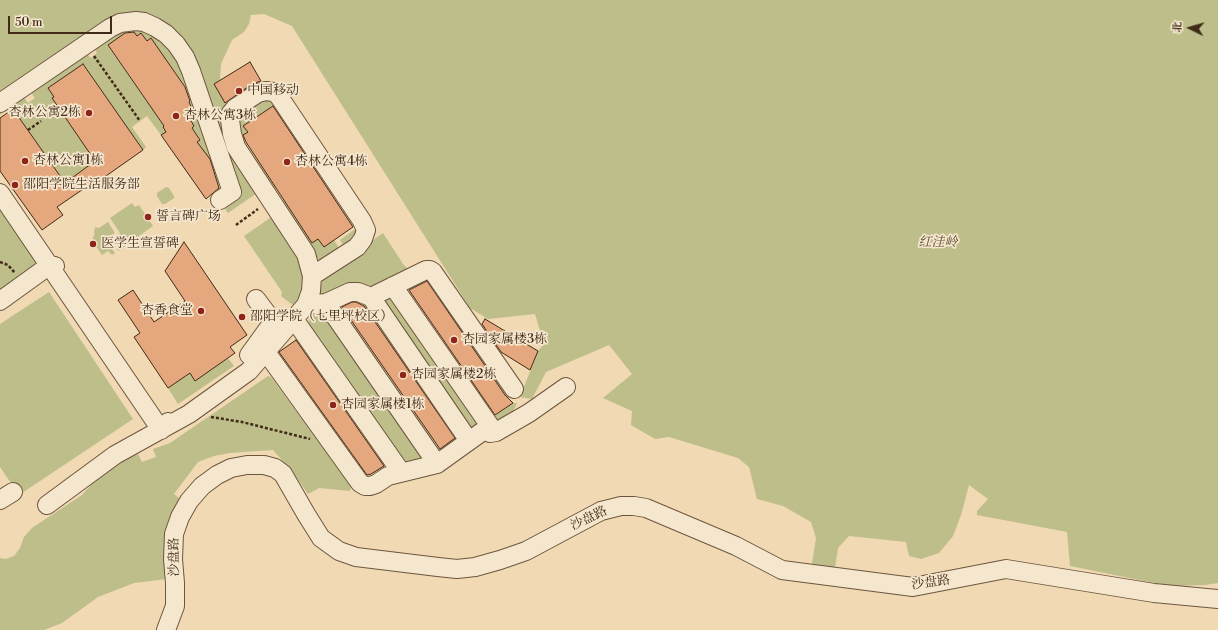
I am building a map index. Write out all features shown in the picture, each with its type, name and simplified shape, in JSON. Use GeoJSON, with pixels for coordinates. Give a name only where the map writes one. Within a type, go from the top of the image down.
{"type":"FeatureCollection","features":[{"type":"Feature","properties":{"kind":"street"},"geometry":{"type":"LineString","coordinates":[[0,103],[27,94],[86,44],[110,28],[120,23],[136,21],[144,22],[166,34],[176,44],[185,57],[191,71],[232,192],[220,200]]}},
{"type":"Feature","properties":{"kind":"street"},"geometry":{"type":"LineString","coordinates":[[47,505],[115,455],[189,414],[249,371],[306,305],[311,291],[312,276],[306,254],[236,147],[232,134],[230,120],[231,113],[234,108],[258,93],[266,91],[273,92],[278,95],[362,221],[366,230],[363,239],[357,246],[312,276]]}},
{"type":"Feature","properties":{"kind":"street"},"geometry":{"type":"LineString","coordinates":[[0,193],[53,266],[161,430]]}},
{"type":"Feature","properties":{"kind":"street"},"geometry":{"type":"LineString","coordinates":[[0,301],[53,266]]}},
{"type":"Feature","properties":{"kind":"street"},"geometry":{"type":"LineString","coordinates":[[371,297],[426,270],[434,272],[514,389]]}},
{"type":"Feature","properties":{"kind":"street"},"geometry":{"type":"LineString","coordinates":[[266,352],[360,483],[365,486],[370,486],[388,476],[437,464],[490,426],[393,286]]}},
{"type":"Feature","properties":{"kind":"street"},"geometry":{"type":"LineString","coordinates":[[306,305],[326,303],[350,292],[358,292],[371,297],[469,441]]}},
{"type":"Feature","properties":{"kind":"street"},"geometry":{"type":"LineString","coordinates":[[161,430],[181,408],[240,367],[270,326],[271,319],[256,299]]}},
{"type":"Feature","properties":{"kind":"street"},"geometry":{"type":"LineString","coordinates":[[326,303],[437,464]]}},
{"type":"Feature","properties":{"kind":"street"},"geometry":{"type":"LineString","coordinates":[[294,319],[402,472]]}},
{"type":"Feature","properties":{"kind":"street"},"geometry":{"type":"LineString","coordinates":[[484,430],[490,433],[496,432],[529,413],[566,388]]}},
{"type":"Feature","properties":{"kind":"street","name":"沙盘路"},"geometry":{"type":"LineString","coordinates":[[166,630],[175,606],[173,559],[174,534],[180,517],[189,501],[202,486],[217,474],[231,468],[247,465],[264,465],[275,468],[283,474],[321,538],[339,551],[356,557],[451,569],[474,567],[526,551],[601,511],[621,506],[634,506],[646,508],[736,546],[782,570],[913,587],[924,586],[1006,568],[1154,593],[1218,599]]}},
{"type":"Feature","properties":{"kind":"path"},"geometry":{"type":"LineString","coordinates":[[86,44],[140,121]]}},
{"type":"Feature","properties":{"kind":"path"},"geometry":{"type":"LineString","coordinates":[[28,130],[41,121]]}},
{"type":"Feature","properties":{"kind":"path"},"geometry":{"type":"LineString","coordinates":[[236,225],[259,208]]}},
{"type":"Feature","properties":{"kind":"path"},"geometry":{"type":"LineString","coordinates":[[0,262],[8,265],[15,274]]}},
{"type":"Feature","properties":{"kind":"path"},"geometry":{"type":"LineString","coordinates":[[189,414],[242,422],[332,445]]}},
{"type":"Feature","properties":{"kind":"green space","name":"红洼岭"},"geometry":{"type":"Polygon","coordinates":[[[0,0],[1218,0],[1218,583],[1174,586],[1070,566],[1067,532],[977,515],[977,511],[988,499],[969,485],[961,515],[953,536],[939,553],[921,559],[909,556],[906,542],[849,536],[838,548],[834,574],[811,570],[816,538],[811,522],[783,506],[757,499],[749,467],[738,458],[669,437],[655,439],[631,425],[632,411],[603,398],[632,374],[609,345],[546,372],[532,399],[520,397],[538,351],[544,344],[535,314],[488,319],[470,308],[292,26],[264,14],[251,15],[249,24],[244,32],[232,40],[221,64],[220,80],[214,84],[225,103],[226,135],[257,193],[228,213],[225,209],[240,197],[201,72],[136,16],[0,97],[0,0]]]}},
{"type":"Feature","properties":{"kind":"green space"},"geometry":{"type":"Polygon","coordinates":[[[133,26],[149,31],[162,40],[172,50],[185,75],[193,98],[151,38],[147,41],[141,33],[137,36],[131,29],[108,46],[164,126],[163,127],[166,132],[161,135],[147,116],[132,127],[146,147],[143,150],[83,64],[48,88],[54,96],[52,98],[95,161],[65,183],[12,107],[0,115],[0,110],[22,95],[28,103],[35,98],[29,90],[82,54],[87,54],[91,58],[97,53],[95,49],[96,44],[117,30],[124,27],[133,26]]]}},
{"type":"Feature","properties":{"kind":"green space"},"geometry":{"type":"Polygon","coordinates":[[[268,98],[275,104],[258,116],[250,104],[268,98]]]}},
{"type":"Feature","properties":{"kind":"green space"},"geometry":{"type":"Polygon","coordinates":[[[194,99],[222,177],[197,142],[200,139],[192,128],[194,126],[190,119],[197,114],[189,102],[194,99]]]}},
{"type":"Feature","properties":{"kind":"green space"},"geometry":{"type":"Polygon","coordinates":[[[245,106],[254,119],[244,126],[248,132],[241,137],[276,188],[272,191],[240,142],[237,120],[245,106]]]}},
{"type":"Feature","properties":{"kind":"green space"},"geometry":{"type":"Polygon","coordinates":[[[166,187],[169,188],[174,198],[165,204],[162,204],[157,196],[157,193],[166,187]]]}},
{"type":"Feature","properties":{"kind":"green space"},"geometry":{"type":"Polygon","coordinates":[[[283,200],[312,243],[318,239],[334,240],[341,251],[321,263],[280,202],[283,200]]]}},
{"type":"Feature","properties":{"kind":"green space"},"geometry":{"type":"Polygon","coordinates":[[[0,202],[37,262],[33,267],[0,291],[0,202]]]}},
{"type":"Feature","properties":{"kind":"green space"},"geometry":{"type":"Polygon","coordinates":[[[132,203],[135,207],[139,205],[153,226],[118,251],[115,246],[121,242],[116,236],[120,233],[110,218],[132,203]]]}},
{"type":"Feature","properties":{"kind":"green space"},"geometry":{"type":"Polygon","coordinates":[[[273,216],[297,252],[303,270],[304,287],[294,306],[281,296],[282,292],[244,236],[273,216]]]}},
{"type":"Feature","properties":{"kind":"green space"},"geometry":{"type":"Polygon","coordinates":[[[108,222],[115,233],[112,235],[117,242],[110,246],[115,253],[112,255],[108,251],[102,255],[92,240],[95,233],[95,227],[99,228],[108,222]]]}},
{"type":"Feature","properties":{"kind":"green space"},"geometry":{"type":"Polygon","coordinates":[[[358,227],[360,232],[345,248],[340,240],[358,227]]]}},
{"type":"Feature","properties":{"kind":"green space"},"geometry":{"type":"Polygon","coordinates":[[[383,233],[403,264],[408,269],[375,290],[321,296],[319,287],[327,273],[383,233]]]}},
{"type":"Feature","properties":{"kind":"green space"},"geometry":{"type":"Polygon","coordinates":[[[49,292],[133,419],[19,495],[0,467],[0,324],[49,292]]]}},
{"type":"Feature","properties":{"kind":"green space"},"geometry":{"type":"Polygon","coordinates":[[[391,297],[479,422],[474,433],[383,301],[391,297]]]}},
{"type":"Feature","properties":{"kind":"green space"},"geometry":{"type":"Polygon","coordinates":[[[318,311],[321,311],[423,456],[422,459],[405,463],[308,324],[309,319],[318,311]]]}},
{"type":"Feature","properties":{"kind":"green space"},"geometry":{"type":"Polygon","coordinates":[[[228,358],[234,366],[178,404],[168,388],[190,373],[195,380],[228,358]]]}},
{"type":"Feature","properties":{"kind":"green space"},"geometry":{"type":"Polygon","coordinates":[[[268,376],[271,377],[351,486],[350,491],[319,488],[308,494],[294,474],[273,450],[230,453],[214,456],[198,462],[174,494],[180,499],[172,512],[165,537],[167,579],[134,583],[98,597],[62,623],[44,630],[0,630],[0,558],[6,559],[14,556],[20,548],[24,537],[32,528],[82,495],[109,465],[138,454],[142,462],[156,457],[153,449],[170,443],[268,376]]]}},
{"type":"Feature","properties":{"kind":"green space"},"geometry":{"type":"Polygon","coordinates":[[[513,403],[517,403],[511,416],[494,429],[493,417],[513,403]]]}},
{"type":"Feature","properties":{"kind":"building","name":"杏林公寓3栋"},"geometry":{"type":"Polygon","coordinates":[[[134,32],[137,36],[141,33],[147,41],[151,38],[185,87],[190,101],[189,102],[195,115],[190,119],[194,126],[192,128],[200,140],[197,142],[210,159],[219,188],[206,199],[161,135],[166,132],[163,127],[164,126],[108,45],[125,33],[134,32]]]}},
{"type":"Feature","properties":{"kind":"building"},"geometry":{"type":"Polygon","coordinates":[[[250,62],[261,81],[252,84],[225,103],[214,84],[250,62]]]}},
{"type":"Feature","properties":{"kind":"building"},"geometry":{"type":"Polygon","coordinates":[[[83,64],[143,150],[96,183],[95,181],[57,207],[63,215],[42,230],[0,171],[0,118],[13,109],[65,183],[95,161],[52,98],[54,97],[48,88],[83,64]]]}},
{"type":"Feature","properties":{"kind":"building","name":"杏林公寓4栋"},"geometry":{"type":"Polygon","coordinates":[[[273,106],[353,227],[324,247],[318,239],[312,243],[246,142],[243,135],[248,132],[243,126],[273,106]]]}},
{"type":"Feature","properties":{"kind":"building","name":"杏香食堂"},"geometry":{"type":"Polygon","coordinates":[[[184,242],[247,335],[230,347],[235,353],[195,381],[190,373],[168,388],[134,337],[140,333],[118,300],[133,290],[154,322],[185,301],[165,271],[184,242]]]}},
{"type":"Feature","properties":{"kind":"building","name":"杏园家属楼3栋"},"geometry":{"type":"Polygon","coordinates":[[[427,281],[505,395],[513,403],[495,415],[409,290],[427,281]]]}},
{"type":"Feature","properties":{"kind":"building","name":"杏园家属楼2栋"},"geometry":{"type":"Polygon","coordinates":[[[352,302],[356,302],[364,306],[455,438],[440,449],[342,307],[352,302]]]}},
{"type":"Feature","properties":{"kind":"building"},"geometry":{"type":"Polygon","coordinates":[[[485,319],[538,351],[530,370],[501,352],[482,324],[485,319]]]}},
{"type":"Feature","properties":{"kind":"building","name":"杏园家属楼1栋"},"geometry":{"type":"Polygon","coordinates":[[[296,340],[384,466],[367,475],[279,352],[296,340]]]}},
{"type":"Feature","properties":{"kind":"place","name":"中国移动"},"geometry":{"type":"Point","coordinates":[239,91]}},
{"type":"Feature","properties":{"kind":"place","name":"杏林公寓2栋"},"geometry":{"type":"Point","coordinates":[89,113]}},
{"type":"Feature","properties":{"kind":"place","name":"杏林公寓3栋"},"geometry":{"type":"Point","coordinates":[176,116]}},
{"type":"Feature","properties":{"kind":"place","name":"杏林公寓1栋"},"geometry":{"type":"Point","coordinates":[25,161]}},
{"type":"Feature","properties":{"kind":"place","name":"杏林公寓4栋"},"geometry":{"type":"Point","coordinates":[287,162]}},
{"type":"Feature","properties":{"kind":"place","name":"邵阳学院生活服务部"},"geometry":{"type":"Point","coordinates":[15,185]}},
{"type":"Feature","properties":{"kind":"place","name":"誓言碑广场"},"geometry":{"type":"Point","coordinates":[148,217]}},
{"type":"Feature","properties":{"kind":"place","name":"医学生宣誓碑"},"geometry":{"type":"Point","coordinates":[93,244]}},
{"type":"Feature","properties":{"kind":"place","name":"杏香食堂"},"geometry":{"type":"Point","coordinates":[201,311]}},
{"type":"Feature","properties":{"kind":"place","name":"邵阳学院（七里坪校区）"},"geometry":{"type":"Point","coordinates":[242,317]}},
{"type":"Feature","properties":{"kind":"place","name":"杏园家属楼3栋"},"geometry":{"type":"Point","coordinates":[454,340]}},
{"type":"Feature","properties":{"kind":"place","name":"杏园家属楼2栋"},"geometry":{"type":"Point","coordinates":[403,375]}},
{"type":"Feature","properties":{"kind":"place","name":"杏园家属楼1栋"},"geometry":{"type":"Point","coordinates":[333,405]}}]}
